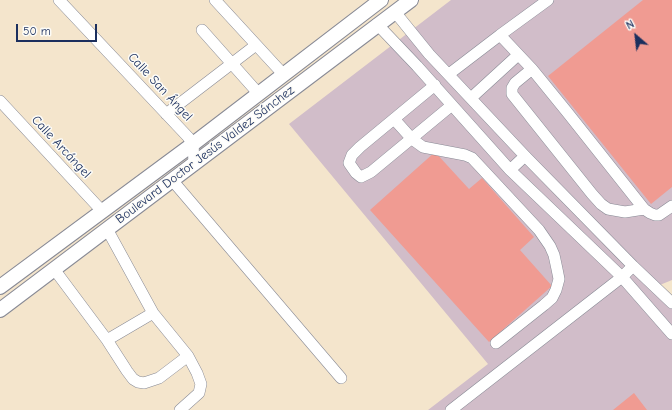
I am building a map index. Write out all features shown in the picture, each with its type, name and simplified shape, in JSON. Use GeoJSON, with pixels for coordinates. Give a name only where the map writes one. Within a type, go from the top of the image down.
{"type":"FeatureCollection","features":[{"type":"Feature","properties":{"kind":"main road","name":"Boulevard Doctor Jesús Valdez Sánchez"},"geometry":{"type":"LineString","coordinates":[[0,287],[193,144],[381,0]]}},
{"type":"Feature","properties":{"kind":"main road","name":"Boulevard Doctor Jesús Valdez Sánchez"},"geometry":{"type":"LineString","coordinates":[[0,310],[410,0]]}},
{"type":"Feature","properties":{"kind":"street","name":"Calle San Ángel"},"geometry":{"type":"LineString","coordinates":[[59,0],[193,144]]}},
{"type":"Feature","properties":{"kind":"street"},"geometry":{"type":"LineString","coordinates":[[215,0],[283,74]]}},
{"type":"Feature","properties":{"kind":"street"},"geometry":{"type":"LineString","coordinates":[[448,74],[548,0]]}},
{"type":"Feature","properties":{"kind":"street"},"geometry":{"type":"LineString","coordinates":[[395,12],[448,74],[525,156],[672,304]]}},
{"type":"Feature","properties":{"kind":"street"},"geometry":{"type":"LineString","coordinates":[[378,24],[510,170],[622,277],[672,334]]}},
{"type":"Feature","properties":{"kind":"street"},"geometry":{"type":"LineString","coordinates":[[202,30],[258,93]]}},
{"type":"Feature","properties":{"kind":"street"},"geometry":{"type":"LineString","coordinates":[[500,35],[532,69],[644,209],[653,215],[659,215],[672,206]]}},
{"type":"Feature","properties":{"kind":"street"},"geometry":{"type":"LineString","coordinates":[[166,114],[256,45]]}},
{"type":"Feature","properties":{"kind":"street"},"geometry":{"type":"LineString","coordinates":[[471,98],[518,55]]}},
{"type":"Feature","properties":{"kind":"street"},"geometry":{"type":"LineString","coordinates":[[532,69],[515,83],[512,88],[512,94],[601,204],[608,209],[625,212],[644,209]]}},
{"type":"Feature","properties":{"kind":"street"},"geometry":{"type":"LineString","coordinates":[[435,86],[352,155],[349,163],[356,173],[362,177],[371,172],[452,105]]}},
{"type":"Feature","properties":{"kind":"street","name":"Calle Arcángel"},"geometry":{"type":"LineString","coordinates":[[0,101],[102,211]]}},
{"type":"Feature","properties":{"kind":"street"},"geometry":{"type":"LineString","coordinates":[[394,119],[412,139],[423,147],[465,154],[472,158],[539,230],[550,246],[554,255],[558,279],[556,290],[552,298],[496,343]]}},
{"type":"Feature","properties":{"kind":"street"},"geometry":{"type":"LineString","coordinates":[[193,144],[194,163]]}},
{"type":"Feature","properties":{"kind":"street"},"geometry":{"type":"LineString","coordinates":[[510,170],[525,156]]}},
{"type":"Feature","properties":{"kind":"street"},"geometry":{"type":"LineString","coordinates":[[172,180],[341,378]]}},
{"type":"Feature","properties":{"kind":"street"},"geometry":{"type":"LineString","coordinates":[[107,229],[153,313],[188,356],[197,373],[201,384],[199,393],[180,410]]}},
{"type":"Feature","properties":{"kind":"street"},"geometry":{"type":"LineString","coordinates":[[451,410],[622,277],[633,266]]}},
{"type":"Feature","properties":{"kind":"street"},"geometry":{"type":"LineString","coordinates":[[54,269],[107,340],[133,379],[144,384],[159,378],[188,356]]}},
{"type":"Feature","properties":{"kind":"street"},"geometry":{"type":"LineString","coordinates":[[107,340],[153,313]]}},
{"type":"Feature","properties":{"kind":"shaded area"},"geometry":{"type":"Polygon","coordinates":[[[451,0],[672,0],[672,280],[655,287],[672,306],[672,410],[428,410],[488,364],[289,124],[451,0]]]}},
{"type":"Feature","properties":{"kind":"building"},"geometry":{"type":"Polygon","coordinates":[[[643,0],[672,0],[672,187],[651,204],[548,76],[643,0]]]}},
{"type":"Feature","properties":{"kind":"building"},"geometry":{"type":"Polygon","coordinates":[[[435,152],[469,189],[482,178],[534,237],[520,250],[552,286],[489,342],[370,210],[435,152]]]}},
{"type":"Feature","properties":{"kind":"building"},"geometry":{"type":"Polygon","coordinates":[[[634,393],[647,410],[613,410],[634,393]]]}}]}
